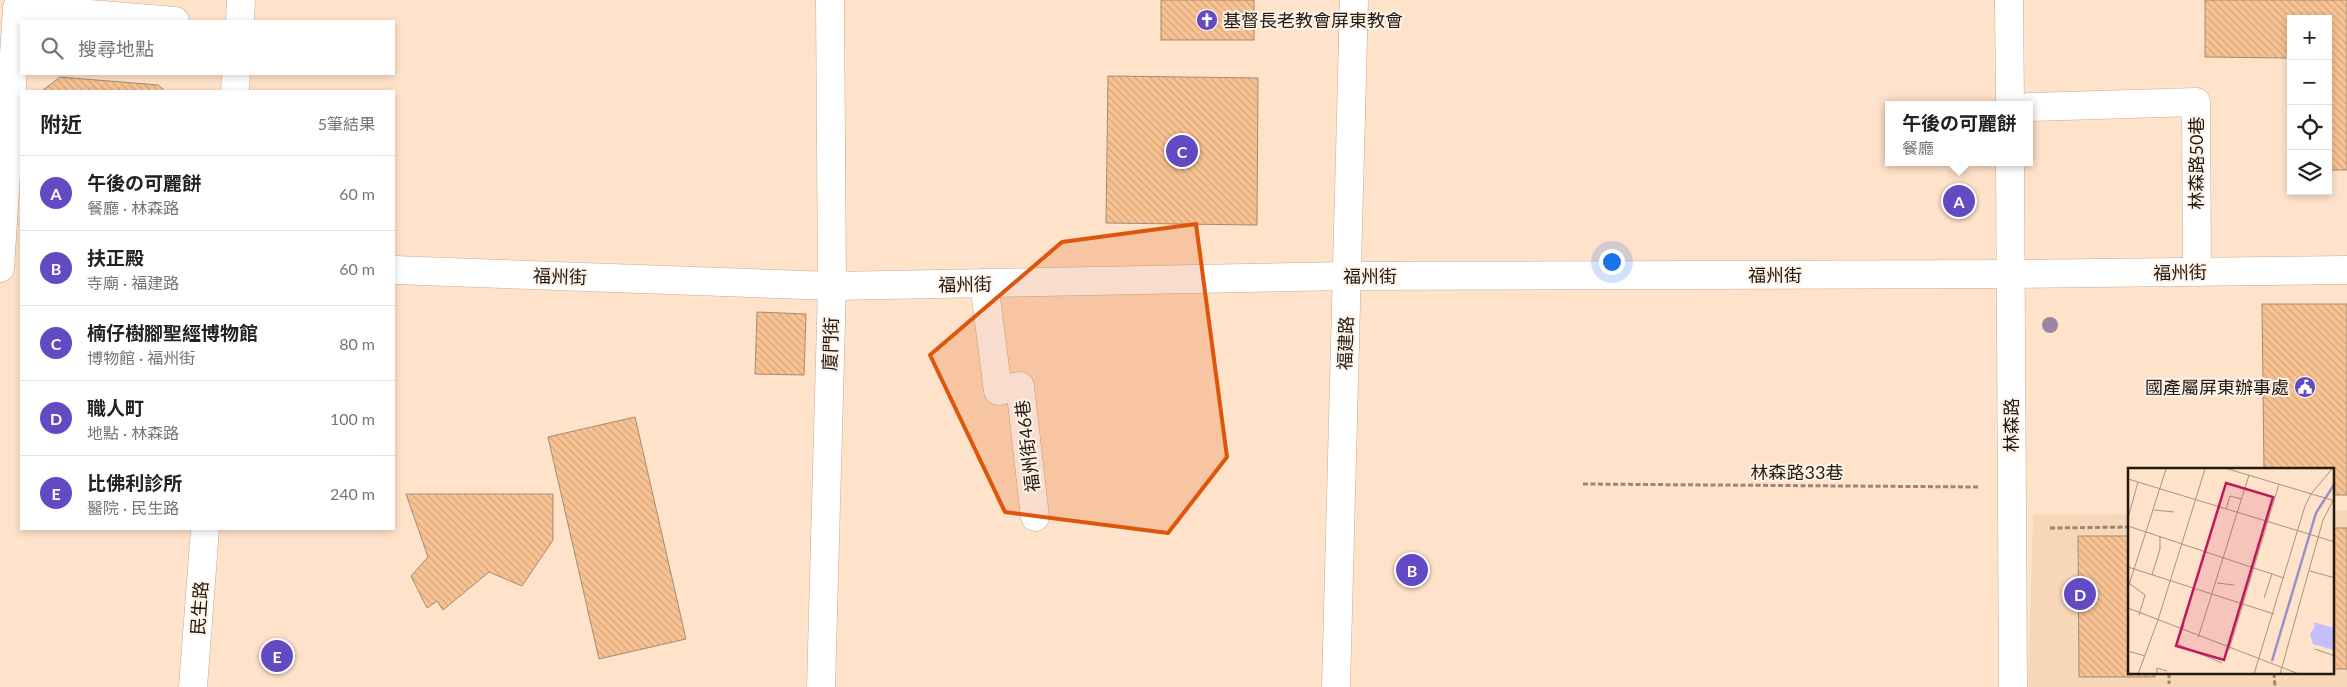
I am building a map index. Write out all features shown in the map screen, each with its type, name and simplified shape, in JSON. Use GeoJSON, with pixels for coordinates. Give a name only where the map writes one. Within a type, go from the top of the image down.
{"type":"FeatureCollection","features":[{"type":"Feature","properties":{"kind":"street"},"geometry":{"type":"LineString","coordinates":[[240,20],[241,0]]}},
{"type":"Feature","properties":{"kind":"street","name":"廈門街"},"geometry":{"type":"LineString","coordinates":[[821,687],[832,286],[830,0]]}},
{"type":"Feature","properties":{"kind":"street","name":"福建路"},"geometry":{"type":"LineString","coordinates":[[1336,687],[1354,0]]}},
{"type":"Feature","properties":{"kind":"street"},"geometry":{"type":"LineString","coordinates":[[2010,0],[2010,101]]}},
{"type":"Feature","properties":{"kind":"street"},"geometry":{"type":"LineString","coordinates":[[0,268],[17,8],[163,20]]}},
{"type":"Feature","properties":{"kind":"street"},"geometry":{"type":"LineString","coordinates":[[235,90],[236,75]]}},
{"type":"Feature","properties":{"kind":"street","name":"林森路50巷"},"geometry":{"type":"LineString","coordinates":[[2033,107],[2196,102],[2197,272]]}},
{"type":"Feature","properties":{"kind":"street","name":"林森路"},"geometry":{"type":"LineString","coordinates":[[2010,166],[2013,687]]}},
{"type":"Feature","properties":{"kind":"street","name":"福州街"},"geometry":{"type":"LineString","coordinates":[[395,270],[832,286],[1347,276],[2011,274],[2347,270]]}},
{"type":"Feature","properties":{"kind":"street","name":"福州街46巷"},"geometry":{"type":"LineString","coordinates":[[984,283],[998,392],[1020,386],[1036,517]]}},
{"type":"Feature","properties":{"kind":"street","name":"民生路"},"geometry":{"type":"LineString","coordinates":[[193,687],[205,530]]}},
{"type":"Feature","properties":{"kind":"path","name":"林森路33巷"},"geometry":{"type":"LineString","coordinates":[[1583,484],[2012,487]]}},
{"type":"Feature","properties":{"kind":"path"},"geometry":{"type":"LineString","coordinates":[[2050,528],[2128,527]]}},
{"type":"Feature","properties":{"kind":"path"},"geometry":{"type":"LineString","coordinates":[[2169,674],[2169,684]]}},
{"type":"Feature","properties":{"kind":"path"},"geometry":{"type":"LineString","coordinates":[[2274,674],[2274,687]]}},
{"type":"Feature","properties":{"kind":"highlighted area"},"geometry":{"type":"Polygon","coordinates":[[[1196,224],[1227,457],[1168,533],[1005,512],[930,355],[1062,242],[1196,224]]]}},
{"type":"Feature","properties":{"kind":"shaded area"},"geometry":{"type":"Polygon","coordinates":[[[2347,510],[2347,687],[2028,687],[2033,515],[2128,514],[2128,674],[2334,674],[2334,511],[2347,510]]]}},
{"type":"Feature","properties":{"kind":"building","name":"基督長老教會屏東教會"},"geometry":{"type":"Polygon","coordinates":[[[1161,0],[1254,0],[1254,40],[1161,40],[1161,0]]]}},
{"type":"Feature","properties":{"kind":"building"},"geometry":{"type":"Polygon","coordinates":[[[2205,0],[2347,0],[2347,170],[2332,170],[2332,15],[2287,15],[2287,58],[2205,57],[2205,0]]]}},
{"type":"Feature","properties":{"kind":"building"},"geometry":{"type":"Polygon","coordinates":[[[1108,76],[1258,78],[1257,225],[1106,223],[1108,76]]]}},
{"type":"Feature","properties":{"kind":"building"},"geometry":{"type":"Polygon","coordinates":[[[60,77],[158,85],[164,90],[43,90],[60,77]]]}},
{"type":"Feature","properties":{"kind":"building","name":"國產屬屏東辦事處"},"geometry":{"type":"Polygon","coordinates":[[[2262,304],[2347,304],[2347,495],[2334,495],[2334,468],[2264,468],[2262,304]]]}},
{"type":"Feature","properties":{"kind":"building"},"geometry":{"type":"Polygon","coordinates":[[[757,312],[806,314],[804,375],[755,374],[757,312]]]}},
{"type":"Feature","properties":{"kind":"building"},"geometry":{"type":"Polygon","coordinates":[[[635,417],[686,639],[599,659],[548,437],[635,417]]]}},
{"type":"Feature","properties":{"kind":"building"},"geometry":{"type":"Polygon","coordinates":[[[406,494],[553,494],[553,540],[522,586],[489,572],[443,610],[437,601],[427,608],[411,576],[428,557],[406,494]]]}},
{"type":"Feature","properties":{"kind":"building"},"geometry":{"type":"Polygon","coordinates":[[[2334,528],[2347,528],[2347,669],[2334,669],[2334,528]]]}},
{"type":"Feature","properties":{"kind":"building"},"geometry":{"type":"Polygon","coordinates":[[[2078,536],[2128,536],[2128,674],[2155,674],[2155,677],[2079,677],[2078,536]]]}},
{"type":"Feature","properties":{"kind":"place","name":"基督長老教會屏東教會"},"geometry":{"type":"Point","coordinates":[1207,20]}},
{"type":"Feature","properties":{"kind":"place","name":"楠仔樹腳聖經博物館"},"geometry":{"type":"Point","coordinates":[1182,151]}},
{"type":"Feature","properties":{"kind":"place","name":"午後の可麗餅"},"geometry":{"type":"Point","coordinates":[1959,201]}},
{"type":"Feature","properties":{"kind":"place","name":"國產屬屏東辦事處"},"geometry":{"type":"Point","coordinates":[2305,387]}},
{"type":"Feature","properties":{"kind":"place","name":"扶正殿"},"geometry":{"type":"Point","coordinates":[1412,570]}},
{"type":"Feature","properties":{"kind":"place","name":"職人町"},"geometry":{"type":"Point","coordinates":[2080,594]}},
{"type":"Feature","properties":{"kind":"place","name":"比佛利診所"},"geometry":{"type":"Point","coordinates":[277,656]}}]}
